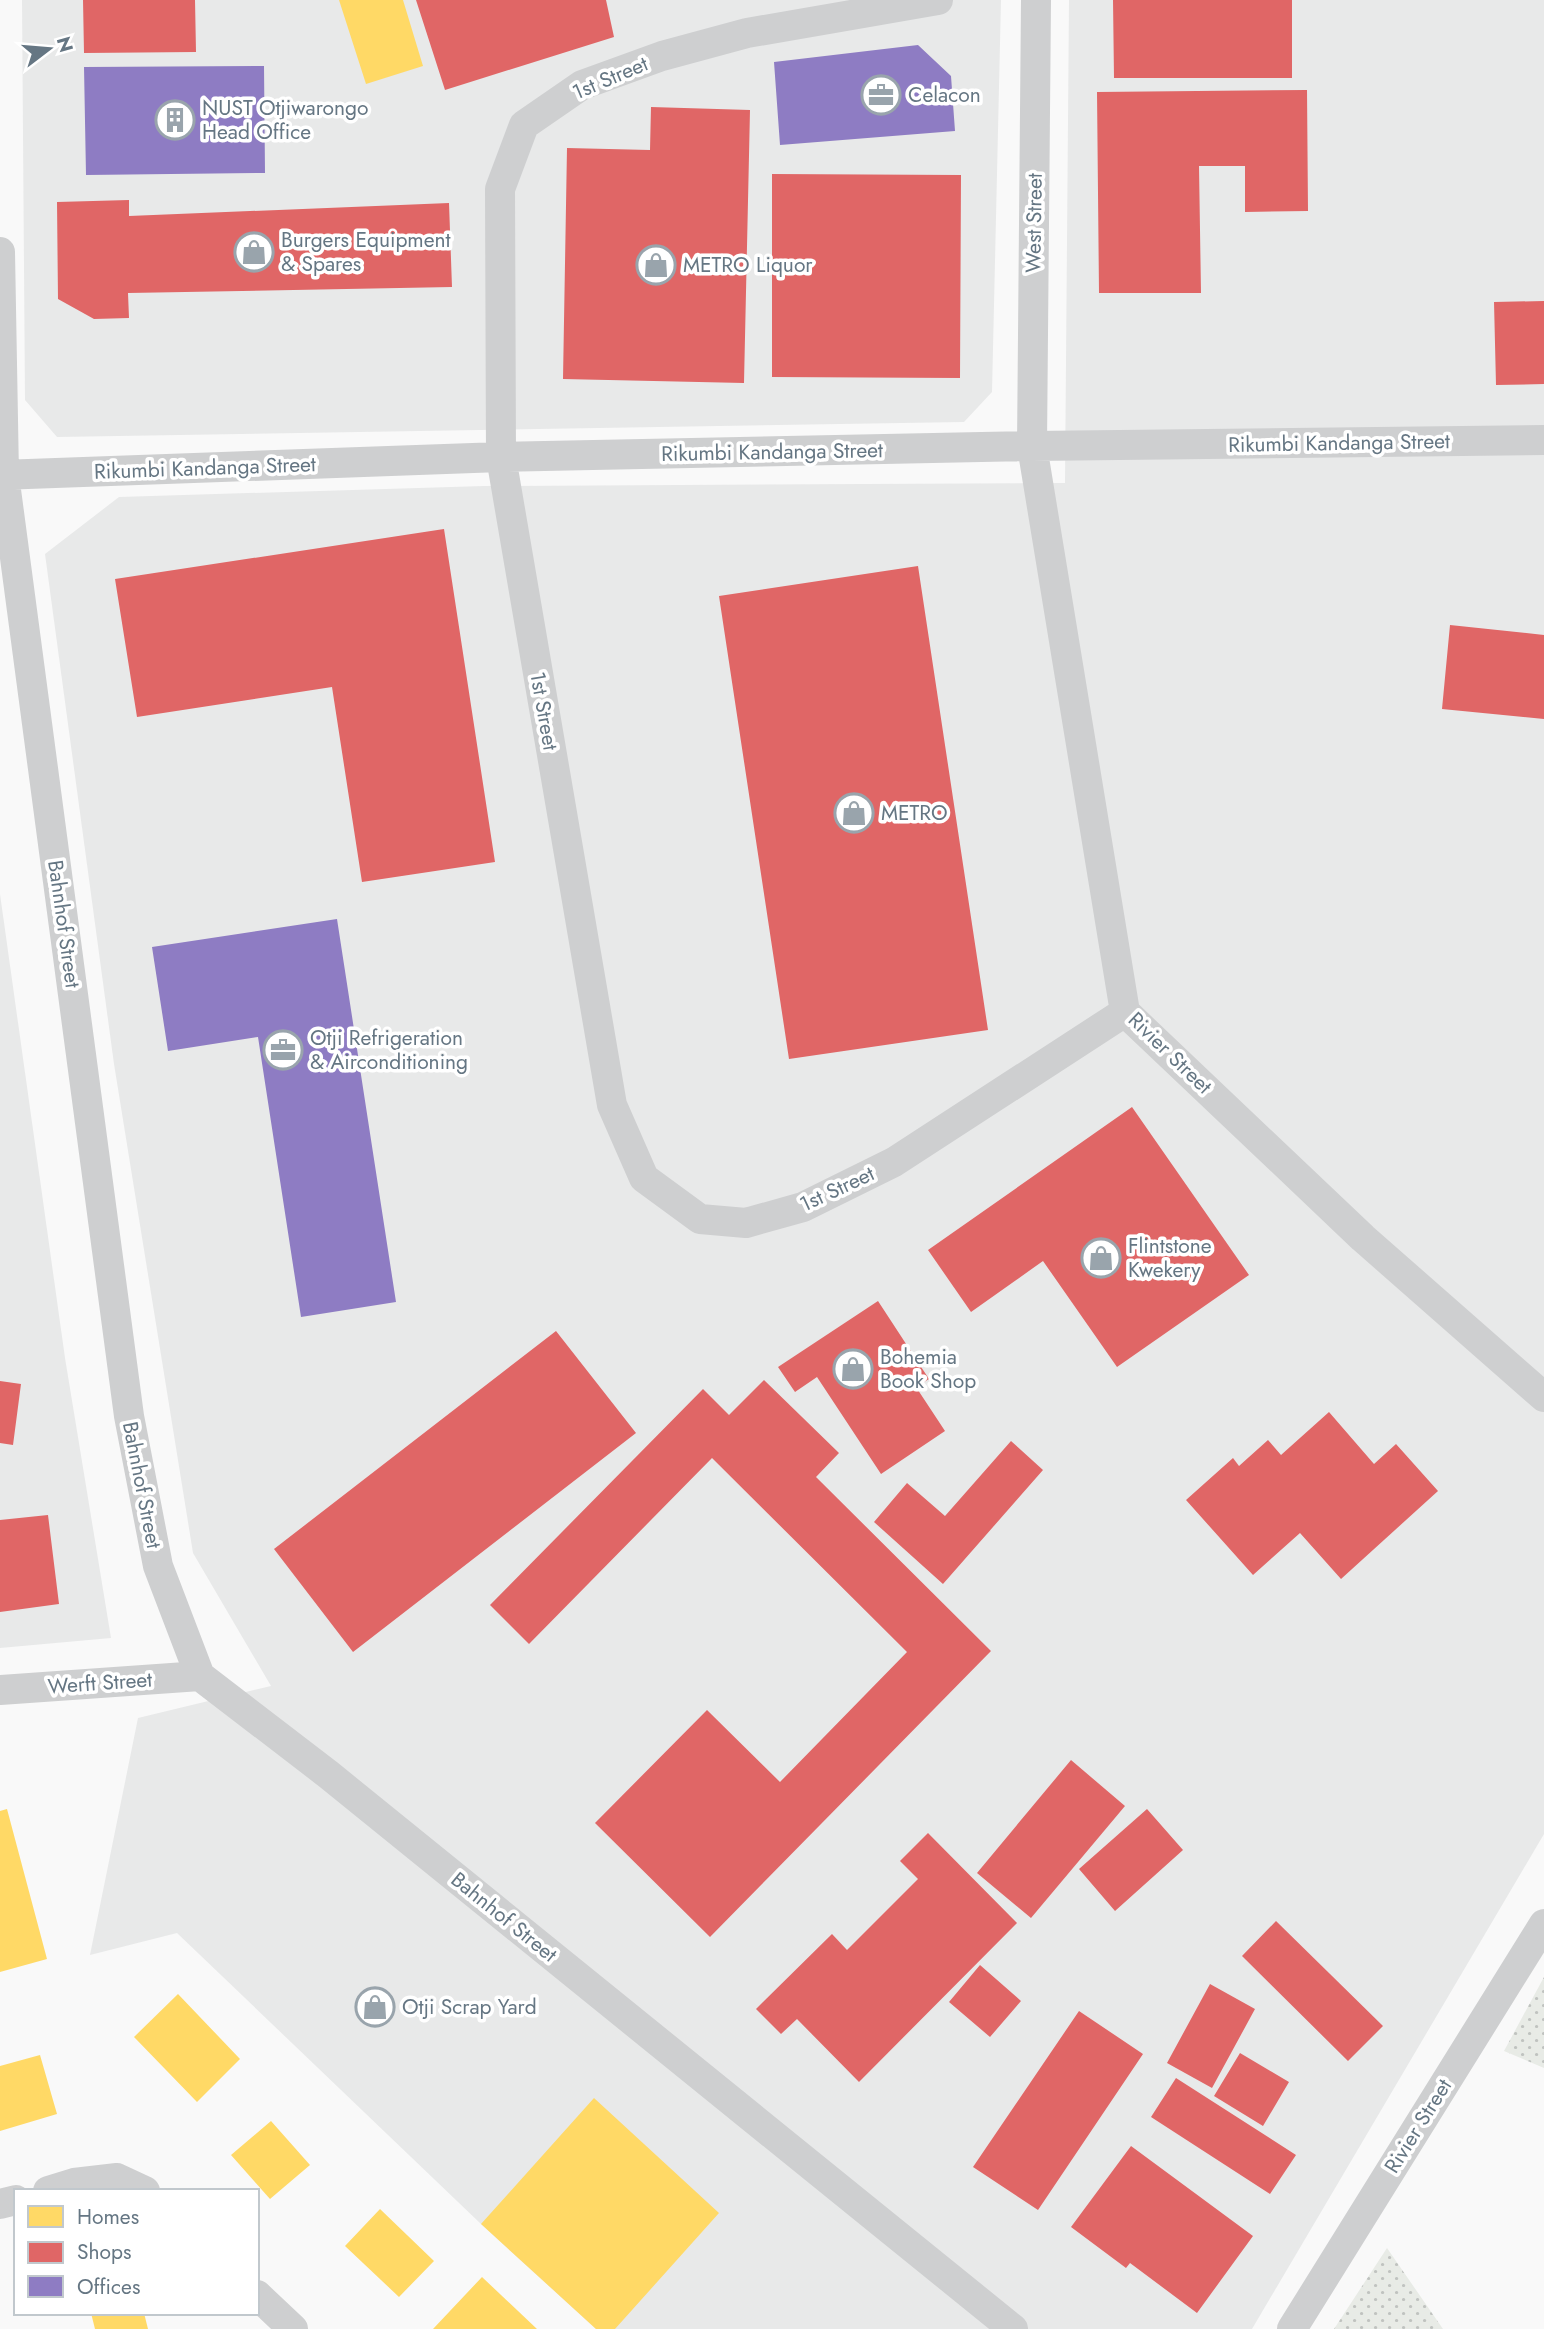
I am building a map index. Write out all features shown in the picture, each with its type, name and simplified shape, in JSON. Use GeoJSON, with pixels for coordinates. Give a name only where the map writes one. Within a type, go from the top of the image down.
{"type":"FeatureCollection","features":[{"type":"Feature","properties":{"kind":"street","name":"1st Street"},"geometry":{"type":"LineString","coordinates":[[938,0],[747,33],[662,56],[582,85],[524,125],[500,189],[501,457],[612,1105],[644,1178],[700,1219],[746,1223],[803,1206],[894,1162],[1125,1012]]}},
{"type":"Feature","properties":{"kind":"street","name":"West Street"},"geometry":{"type":"LineString","coordinates":[[1032,446],[1036,0]]}},
{"type":"Feature","properties":{"kind":"street","name":"Bahnhof Street"},"geometry":{"type":"LineString","coordinates":[[0,252],[2,475],[129,1416],[158,1566],[200,1675],[329,1775],[1013,2329]]}},
{"type":"Feature","properties":{"kind":"street","name":"Rikumbi Kandanga Street"},"geometry":{"type":"LineString","coordinates":[[2,475],[501,457],[1032,446],[1544,440]]}},
{"type":"Feature","properties":{"kind":"street","name":"Rivier Street"},"geometry":{"type":"LineString","coordinates":[[1032,446],[1125,1012],[1363,1238],[1544,1397]]}},
{"type":"Feature","properties":{"kind":"street","name":"Werft Street"},"geometry":{"type":"LineString","coordinates":[[0,1690],[200,1675]]}},
{"type":"Feature","properties":{"kind":"street","name":"Rivier Street"},"geometry":{"type":"LineString","coordinates":[[1292,2329],[1544,1924]]}},
{"type":"Feature","properties":{"kind":"street"},"geometry":{"type":"LineString","coordinates":[[54,2189],[74,2183],[117,2178],[141,2189]]}},
{"type":"Feature","properties":{"kind":"street"},"geometry":{"type":"LineString","coordinates":[[259,2297],[293,2329]]}},
{"type":"Feature","properties":{"kind":"shaded area"},"geometry":{"type":"Polygon","coordinates":[[[22,0],[1001,0],[992,392],[964,422],[57,437],[25,400],[22,0]]]}},
{"type":"Feature","properties":{"kind":"shaded area"},"geometry":{"type":"Polygon","coordinates":[[[1069,0],[1544,0],[1544,1834],[1252,2329],[596,2329],[481,2224],[177,1933],[90,1955],[138,1718],[271,1686],[193,1553],[114,1064],[45,554],[119,497],[484,486],[1065,483],[1069,0]]]}},
{"type":"Feature","properties":{"kind":"shaded area"},"geometry":{"type":"Polygon","coordinates":[[[0,894],[65,1358],[111,1638],[0,1648],[0,894]]]}},
{"type":"Feature","properties":{"kind":"shaded area"},"geometry":{"type":"Polygon","coordinates":[[[1544,1977],[1544,2068],[1504,2051],[1544,1977]]]}},
{"type":"Feature","properties":{"kind":"shaded area"},"geometry":{"type":"Polygon","coordinates":[[[1387,2248],[1443,2329],[1334,2329],[1387,2248]]]}},
{"type":"Feature","properties":{"kind":"building: Homes"},"geometry":{"type":"Polygon","coordinates":[[[339,0],[403,0],[423,66],[366,84],[339,0]]]}},
{"type":"Feature","properties":{"kind":"building: Homes"},"geometry":{"type":"Polygon","coordinates":[[[7,1809],[47,1959],[0,1972],[0,1811],[7,1809]]]}},
{"type":"Feature","properties":{"kind":"building: Homes"},"geometry":{"type":"Polygon","coordinates":[[[178,1994],[240,2059],[197,2102],[134,2037],[178,1994]]]}},
{"type":"Feature","properties":{"kind":"building: Homes"},"geometry":{"type":"Polygon","coordinates":[[[40,2055],[57,2114],[0,2131],[0,2066],[40,2055]]]}},
{"type":"Feature","properties":{"kind":"building: Homes"},"geometry":{"type":"Polygon","coordinates":[[[594,2098],[719,2213],[615,2329],[596,2329],[481,2224],[594,2098]]]}},
{"type":"Feature","properties":{"kind":"building: Homes"},"geometry":{"type":"Polygon","coordinates":[[[271,2121],[310,2165],[270,2199],[231,2155],[271,2121]]]}},
{"type":"Feature","properties":{"kind":"building: Homes"},"geometry":{"type":"Polygon","coordinates":[[[380,2209],[434,2261],[399,2297],[345,2246],[380,2209]]]}},
{"type":"Feature","properties":{"kind":"building: Homes"},"geometry":{"type":"Polygon","coordinates":[[[482,2277],[537,2329],[433,2329],[482,2277]]]}},
{"type":"Feature","properties":{"kind":"building: Homes"},"geometry":{"type":"Polygon","coordinates":[[[92,2315],[144,2315],[148,2329],[95,2329],[92,2315]]]}},
{"type":"Feature","properties":{"kind":"building: Shops"},"geometry":{"type":"Polygon","coordinates":[[[83,0],[195,0],[196,52],[84,53],[83,0]]]}},
{"type":"Feature","properties":{"kind":"building: Shops"},"geometry":{"type":"Polygon","coordinates":[[[416,0],[606,0],[614,37],[445,90],[416,0]]]}},
{"type":"Feature","properties":{"kind":"building: Shops"},"geometry":{"type":"Polygon","coordinates":[[[1113,0],[1292,0],[1292,78],[1114,78],[1113,0]]]}},
{"type":"Feature","properties":{"kind":"building: Shops"},"geometry":{"type":"Polygon","coordinates":[[[1307,90],[1308,211],[1245,212],[1245,166],[1199,166],[1201,293],[1099,293],[1097,92],[1307,90]]]}},
{"type":"Feature","properties":{"kind":"building: Shops","name":"METRO Liquor"},"geometry":{"type":"Polygon","coordinates":[[[651,107],[750,110],[744,383],[563,379],[567,148],[650,150],[651,107]]]}},
{"type":"Feature","properties":{"kind":"building: Shops"},"geometry":{"type":"Polygon","coordinates":[[[772,174],[961,175],[960,378],[772,377],[772,174]]]}},
{"type":"Feature","properties":{"kind":"building: Shops","name":"Burgers Equipment & Spares"},"geometry":{"type":"Polygon","coordinates":[[[129,200],[129,216],[449,203],[452,287],[128,293],[129,318],[94,319],[58,299],[57,202],[129,200]]]}},
{"type":"Feature","properties":{"kind":"building: Shops"},"geometry":{"type":"Polygon","coordinates":[[[1544,301],[1544,384],[1496,385],[1494,302],[1544,301]]]}},
{"type":"Feature","properties":{"kind":"building: Shops"},"geometry":{"type":"Polygon","coordinates":[[[444,529],[495,862],[362,882],[332,687],[137,717],[115,579],[444,529]]]}},
{"type":"Feature","properties":{"kind":"building: Shops","name":"METRO"},"geometry":{"type":"Polygon","coordinates":[[[918,566],[988,1030],[789,1059],[719,596],[918,566]]]}},
{"type":"Feature","properties":{"kind":"building: Shops"},"geometry":{"type":"Polygon","coordinates":[[[1450,625],[1544,635],[1544,719],[1442,709],[1450,625]]]}},
{"type":"Feature","properties":{"kind":"building: Shops"},"geometry":{"type":"Polygon","coordinates":[[[1132,1107],[1249,1275],[1117,1367],[1043,1261],[971,1312],[928,1250],[1132,1107]]]}},
{"type":"Feature","properties":{"kind":"building: Shops"},"geometry":{"type":"Polygon","coordinates":[[[878,1301],[929,1379],[916,1387],[945,1431],[881,1474],[817,1377],[795,1392],[778,1367],[878,1301]]]}},
{"type":"Feature","properties":{"kind":"building: Shops"},"geometry":{"type":"Polygon","coordinates":[[[556,1331],[636,1433],[353,1652],[274,1549],[556,1331]]]}},
{"type":"Feature","properties":{"kind":"building: Shops"},"geometry":{"type":"Polygon","coordinates":[[[764,1380],[839,1453],[816,1477],[991,1651],[710,1937],[595,1823],[707,1710],[780,1782],[907,1652],[712,1458],[529,1644],[490,1605],[703,1389],[729,1415],[764,1380]]]}},
{"type":"Feature","properties":{"kind":"building: Shops"},"geometry":{"type":"Polygon","coordinates":[[[0,1381],[21,1384],[13,1445],[0,1443],[0,1381]]]}},
{"type":"Feature","properties":{"kind":"building: Shops"},"geometry":{"type":"Polygon","coordinates":[[[1329,1412],[1374,1464],[1396,1444],[1438,1491],[1341,1579],[1300,1533],[1253,1575],[1186,1500],[1233,1458],[1239,1466],[1268,1440],[1281,1455],[1329,1412]]]}},
{"type":"Feature","properties":{"kind":"building: Shops"},"geometry":{"type":"Polygon","coordinates":[[[1011,1441],[1043,1470],[943,1584],[874,1522],[907,1483],[945,1516],[1011,1441]]]}},
{"type":"Feature","properties":{"kind":"building: Shops"},"geometry":{"type":"Polygon","coordinates":[[[48,1515],[59,1604],[0,1612],[0,1520],[48,1515]]]}},
{"type":"Feature","properties":{"kind":"building: Shops"},"geometry":{"type":"Polygon","coordinates":[[[1071,1760],[1125,1806],[1031,1918],[977,1873],[1071,1760]]]}},
{"type":"Feature","properties":{"kind":"building: Shops"},"geometry":{"type":"Polygon","coordinates":[[[1147,1809],[1183,1850],[1115,1911],[1079,1869],[1147,1809]]]}},
{"type":"Feature","properties":{"kind":"building: Shops"},"geometry":{"type":"Polygon","coordinates":[[[928,1833],[1017,1923],[859,2082],[797,2019],[781,2034],[756,2009],[832,1934],[847,1950],[918,1879],[900,1861],[928,1833]]]}},
{"type":"Feature","properties":{"kind":"building: Shops"},"geometry":{"type":"Polygon","coordinates":[[[1276,1921],[1383,2026],[1348,2061],[1242,1956],[1276,1921]]]}},
{"type":"Feature","properties":{"kind":"building: Shops"},"geometry":{"type":"Polygon","coordinates":[[[980,1965],[1021,2001],[990,2037],[949,2002],[980,1965]]]}},
{"type":"Feature","properties":{"kind":"building: Shops"},"geometry":{"type":"Polygon","coordinates":[[[1210,1984],[1255,2009],[1212,2088],[1167,2063],[1210,1984]]]}},
{"type":"Feature","properties":{"kind":"building: Shops"},"geometry":{"type":"Polygon","coordinates":[[[1079,2011],[1143,2054],[1038,2210],[973,2167],[1079,2011]]]}},
{"type":"Feature","properties":{"kind":"building: Shops"},"geometry":{"type":"Polygon","coordinates":[[[1240,2053],[1289,2082],[1263,2126],[1214,2096],[1240,2053]]]}},
{"type":"Feature","properties":{"kind":"building: Shops"},"geometry":{"type":"Polygon","coordinates":[[[1176,2078],[1296,2155],[1270,2194],[1151,2117],[1176,2078]]]}},
{"type":"Feature","properties":{"kind":"building: Shops"},"geometry":{"type":"Polygon","coordinates":[[[1131,2146],[1253,2236],[1197,2313],[1130,2263],[1126,2268],[1071,2227],[1131,2146]]]}},
{"type":"Feature","properties":{"kind":"building: Offices"},"geometry":{"type":"Polygon","coordinates":[[[918,45],[951,76],[955,131],[780,145],[774,62],[918,45]]]}},
{"type":"Feature","properties":{"kind":"building: Offices","name":"NUST Otjiwarongo Head Office"},"geometry":{"type":"Polygon","coordinates":[[[264,66],[265,173],[86,175],[84,67],[264,66]]]}},
{"type":"Feature","properties":{"kind":"building: Offices"},"geometry":{"type":"Polygon","coordinates":[[[337,919],[396,1302],[301,1317],[258,1037],[168,1051],[152,947],[337,919]]]}},
{"type":"Feature","properties":{"kind":"place","name":"Celacon"},"geometry":{"type":"Point","coordinates":[881,95]}},
{"type":"Feature","properties":{"kind":"place","name":"NUST Otjiwarongo Head Office"},"geometry":{"type":"Point","coordinates":[175,120]}},
{"type":"Feature","properties":{"kind":"place","name":"Burgers Equipment & Spares"},"geometry":{"type":"Point","coordinates":[254,252]}},
{"type":"Feature","properties":{"kind":"place","name":"METRO Liquor"},"geometry":{"type":"Point","coordinates":[656,265]}},
{"type":"Feature","properties":{"kind":"place","name":"METRO"},"geometry":{"type":"Point","coordinates":[854,813]}},
{"type":"Feature","properties":{"kind":"place","name":"Otji Refrigeration & Airconditioning"},"geometry":{"type":"Point","coordinates":[283,1050]}},
{"type":"Feature","properties":{"kind":"place","name":"Flintstone Kwekery"},"geometry":{"type":"Point","coordinates":[1101,1258]}},
{"type":"Feature","properties":{"kind":"place","name":"Bohemia Book Shop"},"geometry":{"type":"Point","coordinates":[853,1369]}},
{"type":"Feature","properties":{"kind":"place","name":"Otji Scrap Yard"},"geometry":{"type":"Point","coordinates":[375,2007]}}]}
